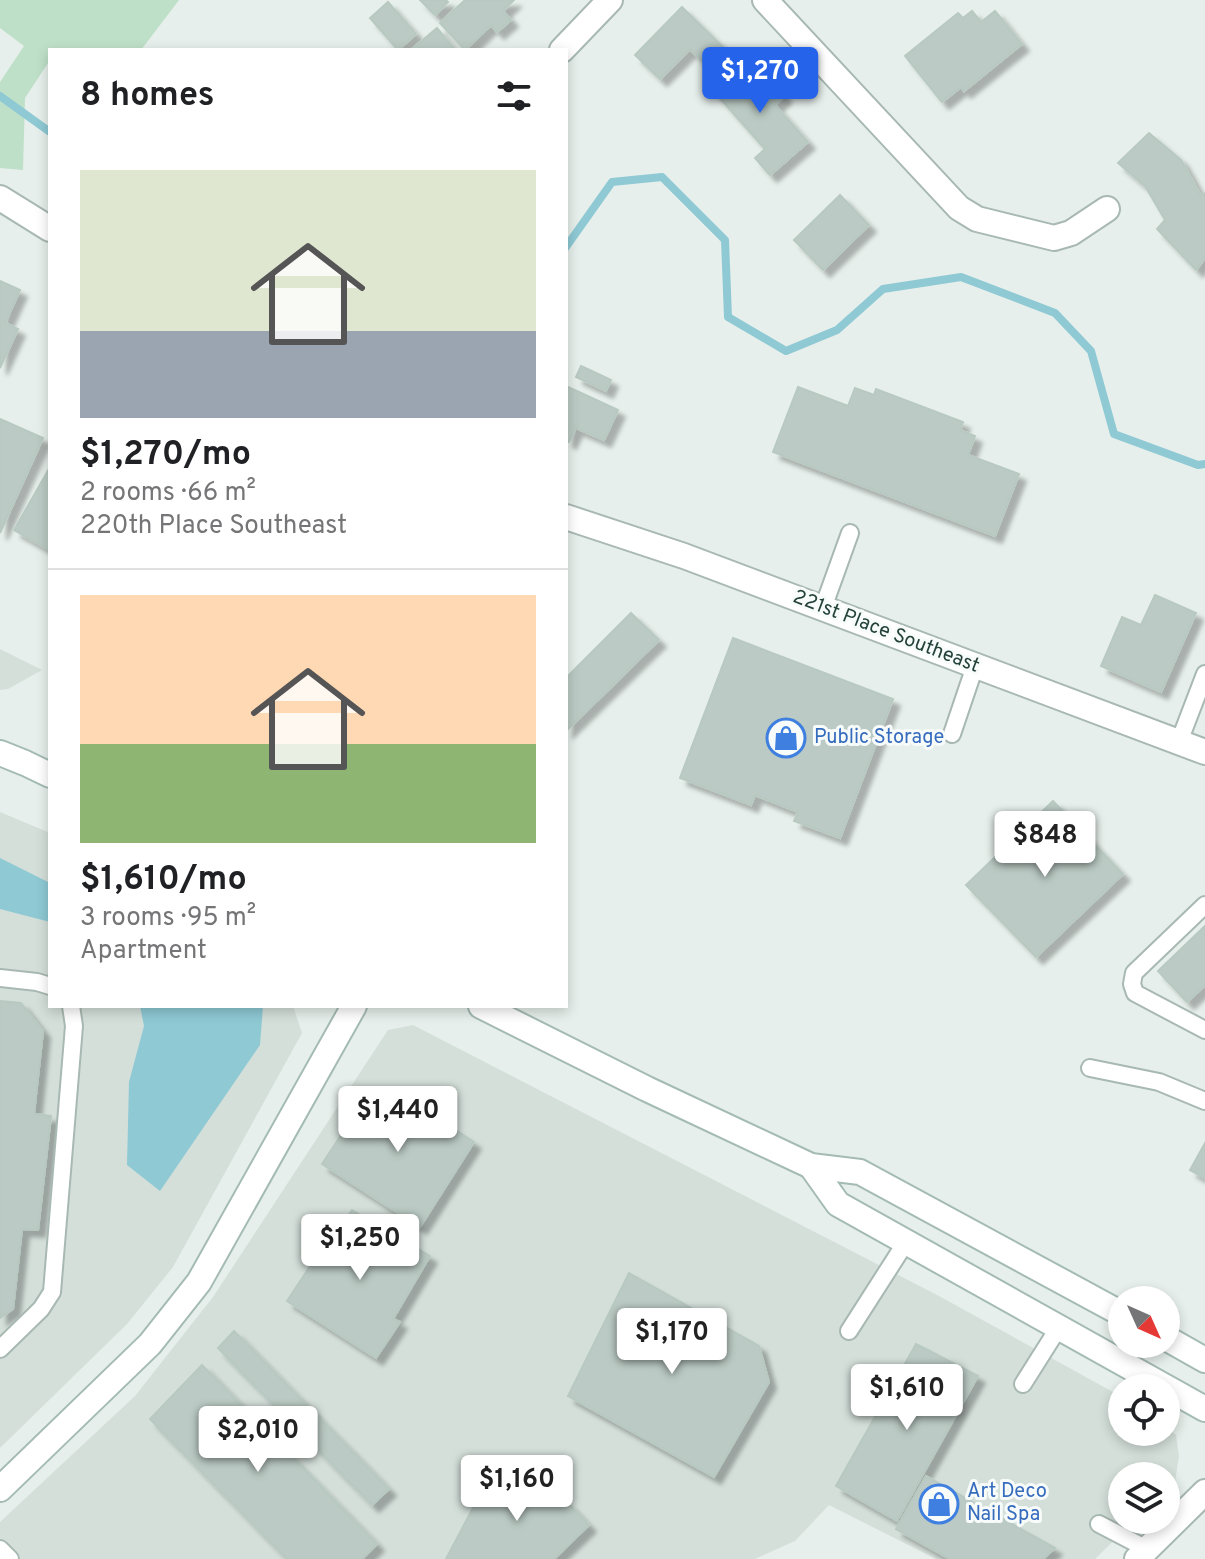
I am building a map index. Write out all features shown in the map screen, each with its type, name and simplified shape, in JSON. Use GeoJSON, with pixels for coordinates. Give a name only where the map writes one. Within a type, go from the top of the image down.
{"type":"FeatureCollection","features":[{"type":"Feature","properties":{"kind":"street"},"geometry":{"type":"LineString","coordinates":[[564,48],[610,0]]}},
{"type":"Feature","properties":{"kind":"street"},"geometry":{"type":"LineString","coordinates":[[765,0],[959,208],[968,214],[1054,238],[1071,233],[1107,209]]}},
{"type":"Feature","properties":{"kind":"street"},"geometry":{"type":"LineString","coordinates":[[0,198],[48,228]]}},
{"type":"Feature","properties":{"kind":"street","name":"221st Place Southeast"},"geometry":{"type":"LineString","coordinates":[[568,518],[684,556],[1205,752]]}},
{"type":"Feature","properties":{"kind":"street"},"geometry":{"type":"LineString","coordinates":[[0,753],[48,774]]}},
{"type":"Feature","properties":{"kind":"street"},"geometry":{"type":"LineString","coordinates":[[0,1489],[150,1344],[199,1282],[353,1008]]}},
{"type":"Feature","properties":{"kind":"street"},"geometry":{"type":"LineString","coordinates":[[485,1008],[811,1166],[860,1172],[1108,1306]]}},
{"type":"Feature","properties":{"kind":"street"},"geometry":{"type":"LineString","coordinates":[[811,1166],[838,1204],[1205,1409]]}},
{"type":"Feature","properties":{"kind":"street"},"geometry":{"type":"LineString","coordinates":[[1180,1346],[1205,1360]]}},
{"type":"Feature","properties":{"kind":"street"},"geometry":{"type":"LineString","coordinates":[[1142,1554],[1205,1492]]}},
{"type":"Feature","properties":{"kind":"lane"},"geometry":{"type":"LineString","coordinates":[[823,608],[850,533]]}},
{"type":"Feature","properties":{"kind":"lane"},"geometry":{"type":"LineString","coordinates":[[952,734],[975,666]]}},
{"type":"Feature","properties":{"kind":"lane"},"geometry":{"type":"LineString","coordinates":[[1179,742],[1205,674]]}},
{"type":"Feature","properties":{"kind":"lane"},"geometry":{"type":"LineString","coordinates":[[1205,905],[1134,973],[1132,984],[1135,993],[1205,1030]]}},
{"type":"Feature","properties":{"kind":"lane"},"geometry":{"type":"LineString","coordinates":[[0,978],[48,985]]}},
{"type":"Feature","properties":{"kind":"lane"},"geometry":{"type":"LineString","coordinates":[[0,1349],[41,1309],[52,1292],[74,1026],[71,1008]]}},
{"type":"Feature","properties":{"kind":"lane"},"geometry":{"type":"LineString","coordinates":[[1090,1068],[1159,1082],[1205,1101]]}},
{"type":"Feature","properties":{"kind":"lane"},"geometry":{"type":"LineString","coordinates":[[849,1331],[906,1242]]}},
{"type":"Feature","properties":{"kind":"lane"},"geometry":{"type":"LineString","coordinates":[[1023,1384],[1059,1327]]}},
{"type":"Feature","properties":{"kind":"lane"},"geometry":{"type":"LineString","coordinates":[[1099,1524],[1142,1554]]}},
{"type":"Feature","properties":{"kind":"lane"},"geometry":{"type":"LineString","coordinates":[[0,1549],[10,1559]]}},
{"type":"Feature","properties":{"kind":"shaded area"},"geometry":{"type":"Polygon","coordinates":[[[0,649],[42,670],[8,689],[0,690],[0,649]]]}},
{"type":"Feature","properties":{"kind":"shaded area"},"geometry":{"type":"Polygon","coordinates":[[[0,812],[48,832],[48,1008],[294,1008],[302,1033],[173,1267],[127,1324],[0,1448],[0,812]]]}},
{"type":"Feature","properties":{"kind":"shaded area"},"geometry":{"type":"Polygon","coordinates":[[[413,1025],[939,1296],[1108,1389],[1108,1446],[1178,1446],[1178,1462],[1108,1462],[1108,1534],[1121,1534],[1095,1559],[936,1559],[829,1505],[795,1541],[755,1559],[0,1559],[0,1522],[135,1396],[213,1297],[388,1030],[413,1025]]]}},
{"type":"Feature","properties":{"kind":"green space"},"geometry":{"type":"Polygon","coordinates":[[[0,0],[179,0],[143,48],[48,48],[48,63],[25,98],[23,170],[0,168],[0,82],[24,46],[0,28],[0,0]]]}},
{"type":"Feature","properties":{"kind":"water"},"geometry":{"type":"Polygon","coordinates":[[[0,858],[48,882],[48,921],[0,909],[0,858]]]}},
{"type":"Feature","properties":{"kind":"water"},"geometry":{"type":"Polygon","coordinates":[[[140,1008],[263,1008],[260,1045],[160,1191],[127,1165],[129,1082],[144,1026],[140,1008]]]}},
{"type":"Feature","properties":{"kind":"building"},"geometry":{"type":"Polygon","coordinates":[[[420,0],[446,0],[448,2],[435,15],[420,0]]]}},
{"type":"Feature","properties":{"kind":"building"},"geometry":{"type":"Polygon","coordinates":[[[465,0],[514,0],[503,11],[511,20],[497,32],[491,25],[467,48],[463,48],[440,23],[465,0]]]}},
{"type":"Feature","properties":{"kind":"building"},"geometry":{"type":"Polygon","coordinates":[[[388,2],[416,34],[396,48],[370,18],[388,2]]]}},
{"type":"Feature","properties":{"kind":"building"},"geometry":{"type":"Polygon","coordinates":[[[682,7],[727,51],[709,68],[690,49],[660,79],[635,55],[682,7]]]}},
{"type":"Feature","properties":{"kind":"building"},"geometry":{"type":"Polygon","coordinates":[[[972,11],[981,22],[995,11],[1022,44],[964,91],[961,87],[942,102],[905,56],[958,13],[963,18],[972,11]]]}},
{"type":"Feature","properties":{"kind":"building"},"geometry":{"type":"Polygon","coordinates":[[[437,28],[453,48],[413,48],[437,28]]]}},
{"type":"Feature","properties":{"kind":"building"},"geometry":{"type":"Polygon","coordinates":[[[737,63],[752,80],[762,70],[785,96],[775,105],[808,142],[770,175],[755,158],[765,149],[710,87],[737,63]]]}},
{"type":"Feature","properties":{"kind":"building"},"geometry":{"type":"Polygon","coordinates":[[[1149,133],[1181,160],[1201,196],[1205,193],[1205,258],[1196,270],[1157,229],[1165,220],[1145,186],[1118,163],[1149,133]]]}},
{"type":"Feature","properties":{"kind":"building"},"geometry":{"type":"Polygon","coordinates":[[[840,195],[869,225],[823,270],[794,240],[840,195]]]}},
{"type":"Feature","properties":{"kind":"building"},"geometry":{"type":"Polygon","coordinates":[[[0,281],[20,290],[5,323],[18,329],[0,368],[0,281]]]}},
{"type":"Feature","properties":{"kind":"building"},"geometry":{"type":"Polygon","coordinates":[[[581,366],[611,380],[606,391],[576,377],[581,366]]]}},
{"type":"Feature","properties":{"kind":"building"},"geometry":{"type":"Polygon","coordinates":[[[568,387],[618,410],[604,440],[576,428],[569,442],[568,387]]]}},
{"type":"Feature","properties":{"kind":"building"},"geometry":{"type":"Polygon","coordinates":[[[798,387],[848,406],[855,388],[874,395],[876,389],[963,422],[960,430],[975,436],[968,455],[1019,474],[995,536],[773,452],[798,387]]]}},
{"type":"Feature","properties":{"kind":"building"},"geometry":{"type":"Polygon","coordinates":[[[0,419],[43,438],[0,533],[0,419]]]}},
{"type":"Feature","properties":{"kind":"building"},"geometry":{"type":"Polygon","coordinates":[[[48,470],[48,549],[14,530],[48,470]]]}},
{"type":"Feature","properties":{"kind":"building"},"geometry":{"type":"Polygon","coordinates":[[[1155,595],[1196,613],[1161,692],[1101,666],[1122,617],[1141,625],[1155,595]]]}},
{"type":"Feature","properties":{"kind":"building"},"geometry":{"type":"Polygon","coordinates":[[[631,613],[659,640],[568,729],[568,676],[631,613]]]}},
{"type":"Feature","properties":{"kind":"building","name":"Public Storage"},"geometry":{"type":"Polygon","coordinates":[[[733,638],[893,699],[840,838],[794,821],[798,812],[755,795],[751,805],[680,778],[733,638]]]}},
{"type":"Feature","properties":{"kind":"building"},"geometry":{"type":"Polygon","coordinates":[[[1053,801],[1123,874],[1036,957],[966,885],[1053,801]]]}},
{"type":"Feature","properties":{"kind":"building"},"geometry":{"type":"Polygon","coordinates":[[[1205,926],[1205,985],[1187,1002],[1158,971],[1205,926]]]}},
{"type":"Feature","properties":{"kind":"building"},"geometry":{"type":"Polygon","coordinates":[[[0,1001],[21,1003],[43,1031],[34,1114],[51,1116],[38,1230],[22,1229],[13,1309],[0,1318],[0,1001]]]}},
{"type":"Feature","properties":{"kind":"building"},"geometry":{"type":"Polygon","coordinates":[[[361,1091],[387,1107],[396,1092],[474,1142],[420,1227],[322,1164],[345,1129],[339,1126],[361,1091]]]}},
{"type":"Feature","properties":{"kind":"building"},"geometry":{"type":"Polygon","coordinates":[[[1205,1143],[1205,1178],[1190,1170],[1205,1143]]]}},
{"type":"Feature","properties":{"kind":"building"},"geometry":{"type":"Polygon","coordinates":[[[352,1210],[430,1256],[393,1319],[400,1322],[376,1358],[287,1301],[344,1215],[348,1216],[352,1210]]]}},
{"type":"Feature","properties":{"kind":"building"},"geometry":{"type":"Polygon","coordinates":[[[629,1273],[759,1346],[769,1382],[714,1477],[568,1396],[629,1273]]]}},
{"type":"Feature","properties":{"kind":"building"},"geometry":{"type":"Polygon","coordinates":[[[234,1331],[389,1489],[372,1505],[218,1348],[234,1331]]]}},
{"type":"Feature","properties":{"kind":"building"},"geometry":{"type":"Polygon","coordinates":[[[916,1344],[978,1376],[897,1521],[836,1486],[916,1344]]]}},
{"type":"Feature","properties":{"kind":"building"},"geometry":{"type":"Polygon","coordinates":[[[202,1365],[377,1544],[362,1559],[287,1559],[150,1419],[202,1365]]]}},
{"type":"Feature","properties":{"kind":"building"},"geometry":{"type":"Polygon","coordinates":[[[495,1466],[569,1504],[589,1525],[554,1559],[446,1559],[495,1466]]]}},
{"type":"Feature","properties":{"kind":"building"},"geometry":{"type":"Polygon","coordinates":[[[926,1476],[1055,1548],[1043,1559],[950,1559],[896,1529],[926,1476]]]}},
{"type":"Feature","properties":{"kind":"waterway"},"geometry":{"type":"LineString","coordinates":[[0,96],[48,131]]}},
{"type":"Feature","properties":{"kind":"waterway"},"geometry":{"type":"LineString","coordinates":[[568,244],[612,182],[662,177],[725,240],[728,317],[786,351],[837,330],[883,289],[961,277],[1055,313],[1091,351],[1114,434],[1198,465],[1205,464]]}},
{"type":"Feature","properties":{"kind":"place","name":"Public Storage"},"geometry":{"type":"Point","coordinates":[786,738]}},
{"type":"Feature","properties":{"kind":"place","name":"Art Deco Nail Spa"},"geometry":{"type":"Point","coordinates":[939,1504]}}]}
